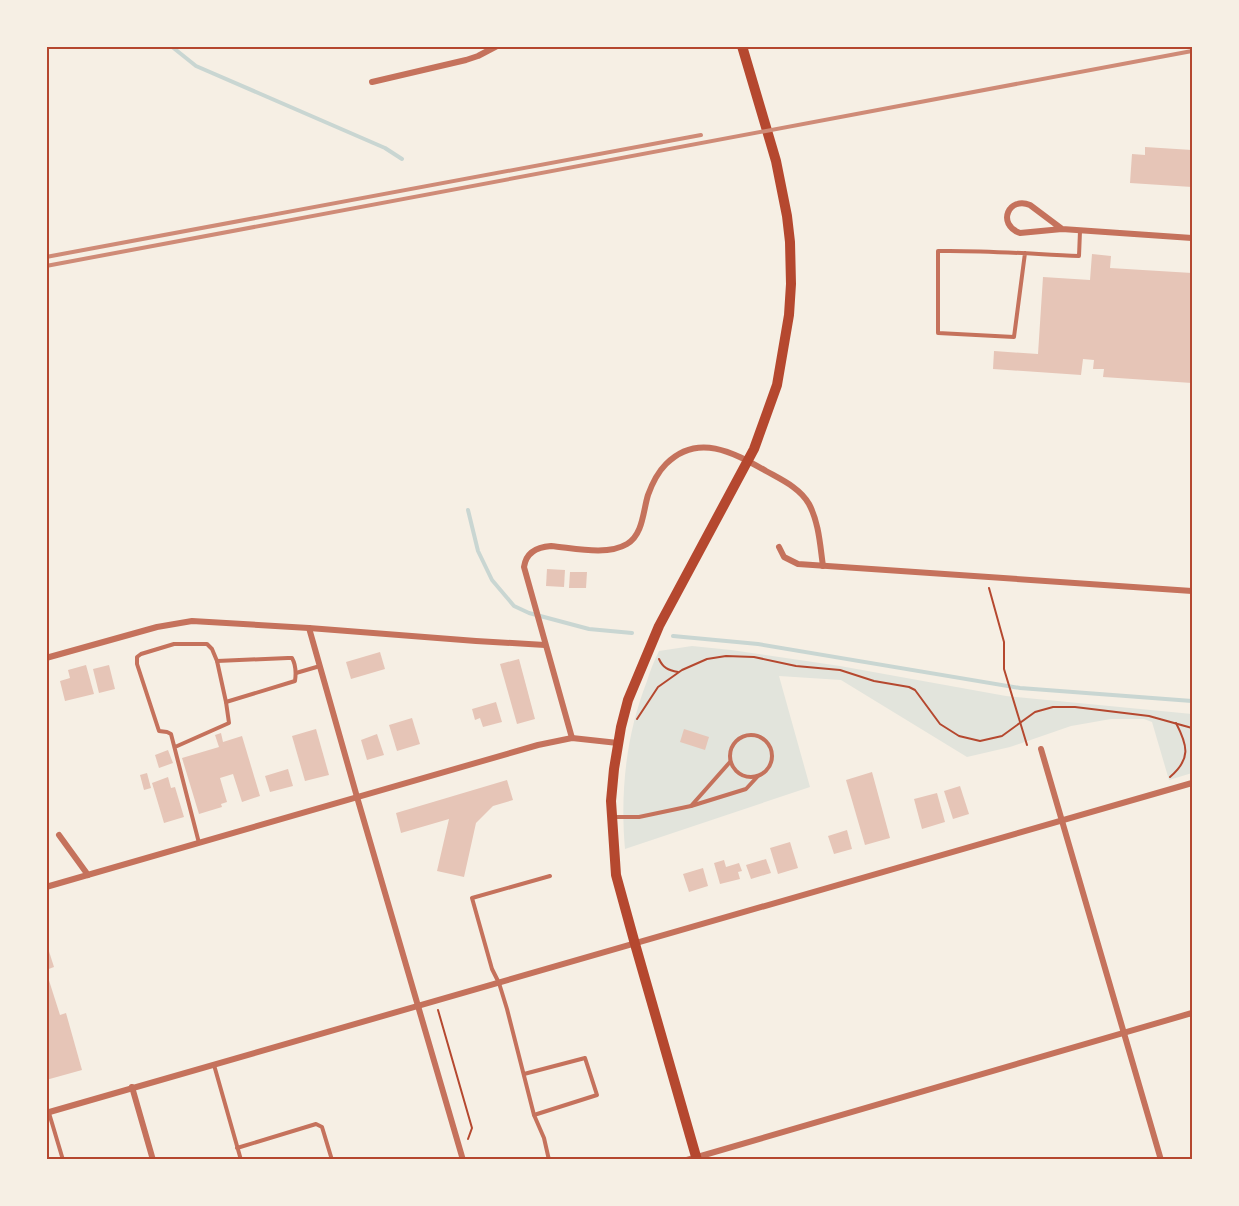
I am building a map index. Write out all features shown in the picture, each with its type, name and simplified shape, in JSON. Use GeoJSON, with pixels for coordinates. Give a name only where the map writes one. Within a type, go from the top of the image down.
{"type":"FeatureCollection","features":[{"type":"Feature","properties":{"kind":"main road"},"geometry":{"type":"LineString","coordinates":[[694,1159],[616,874],[612,801],[618,742],[628,699],[653,638],[754,449],[777,385],[789,315],[790,242],[776,161],[742,46]]}},
{"type":"Feature","properties":{"kind":"street"},"geometry":{"type":"LineString","coordinates":[[372,82],[466,60],[494,47]]}},
{"type":"Feature","properties":{"kind":"street"},"geometry":{"type":"LineString","coordinates":[[1062,229],[1025,202],[1013,205],[1007,215],[1010,227],[1020,233],[1062,229],[1192,238]]}},
{"type":"Feature","properties":{"kind":"street"},"geometry":{"type":"LineString","coordinates":[[572,738],[524,567],[528,554],[534,549],[544,546],[607,551],[630,543],[638,533],[648,494],[658,473],[681,453],[698,448],[712,448],[736,454],[792,485],[803,495],[817,522],[823,566]]}},
{"type":"Feature","properties":{"kind":"street"},"geometry":{"type":"LineString","coordinates":[[779,547],[784,557],[798,564],[1192,591]]}},
{"type":"Feature","properties":{"kind":"street"},"geometry":{"type":"LineString","coordinates":[[46,658],[182,621],[210,621],[545,645]]}},
{"type":"Feature","properties":{"kind":"street"},"geometry":{"type":"LineString","coordinates":[[309,628],[463,1160]]}},
{"type":"Feature","properties":{"kind":"street"},"geometry":{"type":"LineString","coordinates":[[46,887],[538,745],[572,738],[618,742]]}},
{"type":"Feature","properties":{"kind":"street"},"geometry":{"type":"LineString","coordinates":[[1041,749],[1161,1160]]}},
{"type":"Feature","properties":{"kind":"street"},"geometry":{"type":"LineString","coordinates":[[48,1112],[1192,783]]}},
{"type":"Feature","properties":{"kind":"street"},"geometry":{"type":"LineString","coordinates":[[59,835],[88,875]]}},
{"type":"Feature","properties":{"kind":"street"},"geometry":{"type":"LineString","coordinates":[[694,1159],[1192,1013]]}},
{"type":"Feature","properties":{"kind":"street"},"geometry":{"type":"LineString","coordinates":[[132,1088],[153,1160]]}},
{"type":"Feature","properties":{"kind":"lane"},"geometry":{"type":"LineString","coordinates":[[1025,253],[1014,337],[938,333],[938,251],[965,250],[1025,253],[1078,256],[1080,230]]}},
{"type":"Feature","properties":{"kind":"lane"},"geometry":{"type":"LineString","coordinates":[[175,747],[229,723],[217,661],[207,644],[174,644],[137,657],[137,664],[159,731],[171,734],[199,844]]}},
{"type":"Feature","properties":{"kind":"lane"},"geometry":{"type":"LineString","coordinates":[[217,661],[292,658],[296,673],[295,681],[292,683],[226,702]]}},
{"type":"Feature","properties":{"kind":"lane"},"geometry":{"type":"LineString","coordinates":[[296,673],[320,666]]}},
{"type":"Feature","properties":{"kind":"lane"},"geometry":{"type":"LineString","coordinates":[[747,735],[761,737],[771,747],[772,761],[769,768],[758,776],[744,777],[733,769],[730,762],[729,756],[734,742],[747,735]]}},
{"type":"Feature","properties":{"kind":"lane"},"geometry":{"type":"LineString","coordinates":[[691,806],[730,762]]}},
{"type":"Feature","properties":{"kind":"lane"},"geometry":{"type":"LineString","coordinates":[[612,817],[639,817],[691,806],[746,789],[758,776]]}},
{"type":"Feature","properties":{"kind":"lane"},"geometry":{"type":"LineString","coordinates":[[549,1160],[472,898],[550,876]]}},
{"type":"Feature","properties":{"kind":"lane"},"geometry":{"type":"LineString","coordinates":[[524,1074],[585,1058],[597,1095],[534,1115]]}},
{"type":"Feature","properties":{"kind":"lane"},"geometry":{"type":"LineString","coordinates":[[213,1064],[241,1160]]}},
{"type":"Feature","properties":{"kind":"lane"},"geometry":{"type":"LineString","coordinates":[[48,1112],[63,1160]]}},
{"type":"Feature","properties":{"kind":"lane"},"geometry":{"type":"LineString","coordinates":[[237,1148],[316,1124],[322,1127],[332,1160]]}},
{"type":"Feature","properties":{"kind":"path"},"geometry":{"type":"LineString","coordinates":[[990,588],[1005,642],[1004,669],[1027,745]]}},
{"type":"Feature","properties":{"kind":"path"},"geometry":{"type":"LineString","coordinates":[[658,656],[665,668],[680,672]]}},
{"type":"Feature","properties":{"kind":"path"},"geometry":{"type":"LineString","coordinates":[[635,722],[658,687],[680,672],[707,659],[726,656],[754,657],[796,666],[840,670],[874,681],[909,687],[915,690],[940,724],[959,736],[980,741],[1002,736],[1035,712],[1053,707],[1075,707],[1149,716],[1192,728]]}},
{"type":"Feature","properties":{"kind":"path"},"geometry":{"type":"LineString","coordinates":[[1170,777],[1182,764],[1186,752],[1184,738],[1176,723]]}},
{"type":"Feature","properties":{"kind":"path"},"geometry":{"type":"LineString","coordinates":[[436,1001],[472,1128],[468,1138]]}},
{"type":"Feature","properties":{"kind":"shaded area"},"geometry":{"type":"Polygon","coordinates":[[[692,646],[840,666],[1006,696],[1192,714],[1192,773],[1169,780],[1152,722],[1144,719],[1111,719],[1071,726],[1010,747],[967,757],[841,680],[779,676],[810,787],[625,849],[623,806],[626,764],[640,701],[659,651],[692,646]]]}},
{"type":"Feature","properties":{"kind":"building"},"geometry":{"type":"Polygon","coordinates":[[[1145,147],[1192,150],[1192,187],[1130,183],[1132,154],[1145,155],[1145,147]]]}},
{"type":"Feature","properties":{"kind":"building"},"geometry":{"type":"Polygon","coordinates":[[[1092,254],[1111,256],[1110,268],[1192,273],[1192,383],[1103,377],[1104,369],[1093,369],[1094,360],[1083,359],[1081,375],[993,369],[994,351],[1038,354],[1043,277],[1090,280],[1092,254]]]}},
{"type":"Feature","properties":{"kind":"building"},"geometry":{"type":"Polygon","coordinates":[[[547,569],[565,570],[564,587],[546,586],[547,569]]]}},
{"type":"Feature","properties":{"kind":"building"},"geometry":{"type":"Polygon","coordinates":[[[570,572],[587,572],[586,588],[569,588],[570,572]]]}},
{"type":"Feature","properties":{"kind":"building"},"geometry":{"type":"Polygon","coordinates":[[[380,652],[385,669],[351,679],[346,662],[380,652]]]}},
{"type":"Feature","properties":{"kind":"building"},"geometry":{"type":"Polygon","coordinates":[[[519,659],[535,719],[517,724],[500,664],[519,659]]]}},
{"type":"Feature","properties":{"kind":"building"},"geometry":{"type":"Polygon","coordinates":[[[86,665],[94,694],[65,701],[60,681],[70,678],[68,670],[86,665]]]}},
{"type":"Feature","properties":{"kind":"building"},"geometry":{"type":"Polygon","coordinates":[[[109,665],[115,689],[99,693],[93,669],[109,665]]]}},
{"type":"Feature","properties":{"kind":"building"},"geometry":{"type":"Polygon","coordinates":[[[496,702],[502,722],[483,727],[480,718],[475,720],[472,709],[496,702]]]}},
{"type":"Feature","properties":{"kind":"building"},"geometry":{"type":"Polygon","coordinates":[[[412,718],[420,744],[397,751],[389,725],[412,718]]]}},
{"type":"Feature","properties":{"kind":"building"},"geometry":{"type":"Polygon","coordinates":[[[316,729],[329,775],[305,781],[292,736],[316,729]]]}},
{"type":"Feature","properties":{"kind":"building"},"geometry":{"type":"Polygon","coordinates":[[[684,729],[709,737],[705,750],[680,742],[684,729]]]}},
{"type":"Feature","properties":{"kind":"building"},"geometry":{"type":"Polygon","coordinates":[[[221,733],[223,742],[242,736],[260,796],[242,802],[233,774],[220,778],[227,802],[221,804],[222,807],[199,814],[182,758],[219,747],[215,735],[221,733]]]}},
{"type":"Feature","properties":{"kind":"building"},"geometry":{"type":"Polygon","coordinates":[[[377,734],[384,755],[367,760],[361,740],[377,734]]]}},
{"type":"Feature","properties":{"kind":"building"},"geometry":{"type":"Polygon","coordinates":[[[168,750],[173,763],[159,768],[155,755],[168,750]]]}},
{"type":"Feature","properties":{"kind":"building"},"geometry":{"type":"Polygon","coordinates":[[[288,769],[293,786],[270,792],[265,776],[288,769]]]}},
{"type":"Feature","properties":{"kind":"building"},"geometry":{"type":"Polygon","coordinates":[[[872,772],[890,838],[865,845],[846,780],[872,772]]]}},
{"type":"Feature","properties":{"kind":"building"},"geometry":{"type":"Polygon","coordinates":[[[147,773],[151,788],[144,790],[140,775],[147,773]]]}},
{"type":"Feature","properties":{"kind":"building"},"geometry":{"type":"Polygon","coordinates":[[[168,777],[171,788],[175,787],[184,817],[164,823],[152,783],[168,777]]]}},
{"type":"Feature","properties":{"kind":"building"},"geometry":{"type":"Polygon","coordinates":[[[507,780],[513,800],[493,806],[476,823],[464,877],[437,871],[449,819],[401,833],[396,813],[507,780]]]}},
{"type":"Feature","properties":{"kind":"building"},"geometry":{"type":"Polygon","coordinates":[[[960,786],[969,814],[953,819],[944,791],[960,786]]]}},
{"type":"Feature","properties":{"kind":"building"},"geometry":{"type":"Polygon","coordinates":[[[937,793],[945,822],[922,829],[914,799],[937,793]]]}},
{"type":"Feature","properties":{"kind":"building"},"geometry":{"type":"Polygon","coordinates":[[[847,830],[852,849],[834,854],[828,836],[847,830]]]}},
{"type":"Feature","properties":{"kind":"building"},"geometry":{"type":"Polygon","coordinates":[[[790,842],[798,868],[778,874],[770,848],[790,842]]]}},
{"type":"Feature","properties":{"kind":"building"},"geometry":{"type":"Polygon","coordinates":[[[766,859],[771,873],[751,879],[746,865],[766,859]]]}},
{"type":"Feature","properties":{"kind":"building"},"geometry":{"type":"Polygon","coordinates":[[[724,860],[726,867],[739,863],[742,871],[738,872],[740,879],[720,884],[714,863],[724,860]]]}},
{"type":"Feature","properties":{"kind":"building"},"geometry":{"type":"Polygon","coordinates":[[[703,868],[708,886],[689,892],[683,874],[703,868]]]}},
{"type":"Feature","properties":{"kind":"building"},"geometry":{"type":"Polygon","coordinates":[[[46,942],[54,967],[46,970],[46,942]]]}},
{"type":"Feature","properties":{"kind":"building"},"geometry":{"type":"Polygon","coordinates":[[[46,971],[60,1015],[66,1013],[82,1070],[46,1080],[46,971]]]}},
{"type":"Feature","properties":{"kind":"waterway"},"geometry":{"type":"LineString","coordinates":[[171,46],[196,66],[385,148],[402,159]]}},
{"type":"Feature","properties":{"kind":"waterway"},"geometry":{"type":"LineString","coordinates":[[468,510],[478,551],[492,580],[514,606],[529,613],[589,629],[632,633]]}},
{"type":"Feature","properties":{"kind":"waterway"},"geometry":{"type":"LineString","coordinates":[[673,636],[758,644],[1020,688],[1192,701]]}},
{"type":"Feature","properties":{"kind":"railway"},"geometry":{"type":"LineString","coordinates":[[46,266],[1192,51]]}},
{"type":"Feature","properties":{"kind":"railway"},"geometry":{"type":"LineString","coordinates":[[46,257],[701,135]]}}]}
